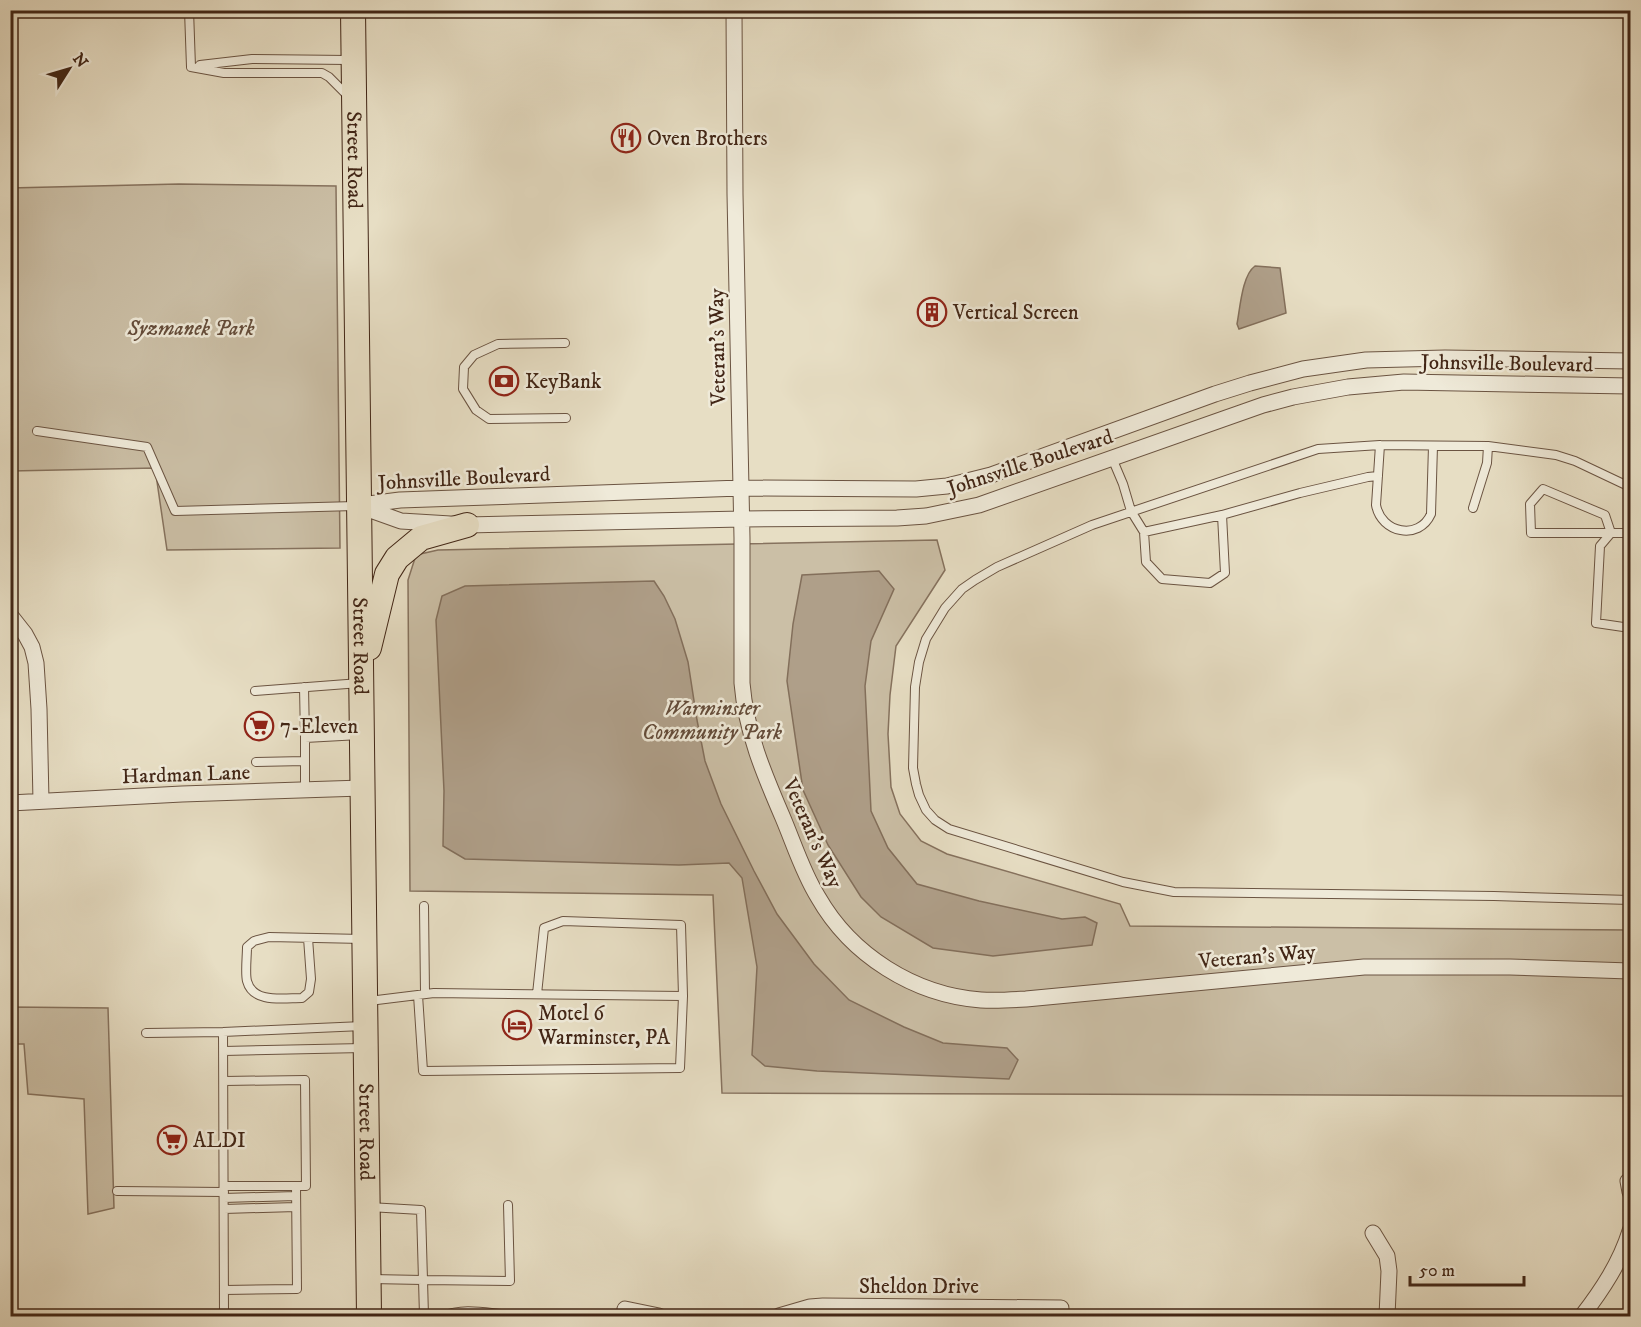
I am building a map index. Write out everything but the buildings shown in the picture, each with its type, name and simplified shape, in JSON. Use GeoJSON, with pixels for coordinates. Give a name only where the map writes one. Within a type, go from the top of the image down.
{"type":"FeatureCollection","features":[{"type":"Feature","properties":{"kind":"main road","name":"Street Road"},"geometry":{"type":"LineString","coordinates":[[353,10],[369,1317]]}},
{"type":"Feature","properties":{"kind":"main road"},"geometry":{"type":"LineString","coordinates":[[361,683],[387,574],[397,558],[421,537],[467,525]]}},
{"type":"Feature","properties":{"kind":"street","name":"Veteran's Way"},"geometry":{"type":"LineString","coordinates":[[734,10],[744,704],[755,750],[811,883],[822,905],[848,938],[879,964],[902,978],[956,997],[981,1000],[1003,1000],[1364,968],[1510,967],[1630,971]]}},
{"type":"Feature","properties":{"kind":"street","name":"Johnsville Boulevard"},"geometry":{"type":"LineString","coordinates":[[359,506],[400,500],[741,488],[916,489],[947,486],[991,475],[1250,382],[1303,369],[1366,360],[1444,358],[1630,361]]}},
{"type":"Feature","properties":{"kind":"street","name":"Johnsville Boulevard"},"geometry":{"type":"LineString","coordinates":[[359,506],[401,521],[467,525],[742,519],[897,519],[926,516],[979,505],[1263,405],[1348,387],[1404,382],[1630,386]]}},
{"type":"Feature","properties":{"kind":"street"},"geometry":{"type":"LineString","coordinates":[[10,615],[25,634],[32,647],[36,663],[41,801]]}},
{"type":"Feature","properties":{"kind":"street","name":"Hardman Lane"},"geometry":{"type":"LineString","coordinates":[[10,803],[363,788]]}},
{"type":"Feature","properties":{"kind":"street"},"geometry":{"type":"LineString","coordinates":[[1582,1317],[1615,1268],[1624,1251],[1630,1231]]}},
{"type":"Feature","properties":{"kind":"street"},"geometry":{"type":"LineString","coordinates":[[1373,1233],[1387,1256],[1389,1271],[1387,1317]]}},
{"type":"Feature","properties":{"kind":"street","name":"Sheldon Drive"},"geometry":{"type":"LineString","coordinates":[[779,1317],[810,1307],[823,1306],[1061,1308]]}},
{"type":"Feature","properties":{"kind":"street"},"geometry":{"type":"LineString","coordinates":[[625,1309],[659,1317]]}},
{"type":"Feature","properties":{"kind":"lane"},"geometry":{"type":"LineString","coordinates":[[189,10],[191,67]]}},
{"type":"Feature","properties":{"kind":"lane"},"geometry":{"type":"LineString","coordinates":[[191,67],[252,59],[354,60]]}},
{"type":"Feature","properties":{"kind":"lane"},"geometry":{"type":"LineString","coordinates":[[191,67],[224,73],[322,73],[329,77],[354,103]]}},
{"type":"Feature","properties":{"kind":"lane"},"geometry":{"type":"LineString","coordinates":[[566,343],[498,344],[474,355],[464,367],[463,389],[476,410],[489,419],[566,418]]}},
{"type":"Feature","properties":{"kind":"lane"},"geometry":{"type":"LineString","coordinates":[[36,430],[147,447],[175,511],[359,506]]}},
{"type":"Feature","properties":{"kind":"lane"},"geometry":{"type":"LineString","coordinates":[[1380,445],[1377,512],[1383,521],[1394,530],[1407,531],[1419,528],[1428,522],[1431,514],[1433,446]]}},
{"type":"Feature","properties":{"kind":"lane"},"geometry":{"type":"LineString","coordinates":[[1630,487],[1575,461],[1556,455],[1488,446],[1380,445],[1318,449],[1092,525],[997,567],[962,589],[945,608],[926,639],[919,662],[914,714],[913,768],[919,795],[926,810],[935,820],[949,829],[1123,882],[1174,892],[1630,900]]}},
{"type":"Feature","properties":{"kind":"lane"},"geometry":{"type":"LineString","coordinates":[[1473,508],[1487,463],[1488,446]]}},
{"type":"Feature","properties":{"kind":"lane"},"geometry":{"type":"LineString","coordinates":[[1112,458],[1131,511],[1144,532],[1146,562],[1162,579],[1210,583],[1225,573],[1222,515]]}},
{"type":"Feature","properties":{"kind":"lane"},"geometry":{"type":"LineString","coordinates":[[1144,532],[1378,476]]}},
{"type":"Feature","properties":{"kind":"lane"},"geometry":{"type":"LineString","coordinates":[[1611,533],[1605,515],[1543,489],[1530,504],[1531,533],[1611,533],[1630,532]]}},
{"type":"Feature","properties":{"kind":"lane"},"geometry":{"type":"LineString","coordinates":[[1611,533],[1600,546],[1596,622],[1630,628]]}},
{"type":"Feature","properties":{"kind":"lane"},"geometry":{"type":"LineString","coordinates":[[255,691],[361,683]]}},
{"type":"Feature","properties":{"kind":"lane"},"geometry":{"type":"LineString","coordinates":[[304,687],[305,791]]}},
{"type":"Feature","properties":{"kind":"lane"},"geometry":{"type":"LineString","coordinates":[[305,738],[362,735]]}},
{"type":"Feature","properties":{"kind":"lane"},"geometry":{"type":"LineString","coordinates":[[256,762],[305,761]]}},
{"type":"Feature","properties":{"kind":"lane"},"geometry":{"type":"LineString","coordinates":[[424,906],[421,994],[423,1071],[680,1068],[683,996],[681,926],[563,921],[544,928],[537,994]]}},
{"type":"Feature","properties":{"kind":"lane"},"geometry":{"type":"LineString","coordinates":[[308,938],[311,979],[309,992],[302,998],[266,998],[254,993],[247,981],[247,947],[254,941],[269,937],[364,939]]}},
{"type":"Feature","properties":{"kind":"lane"},"geometry":{"type":"LineString","coordinates":[[365,1001],[421,994],[683,996]]}},
{"type":"Feature","properties":{"kind":"lane"},"geometry":{"type":"LineString","coordinates":[[146,1033],[224,1032],[365,1037]]}},
{"type":"Feature","properties":{"kind":"lane"},"geometry":{"type":"LineString","coordinates":[[224,1032],[224,1317]]}},
{"type":"Feature","properties":{"kind":"lane"},"geometry":{"type":"LineString","coordinates":[[224,1050],[365,1037]]}},
{"type":"Feature","properties":{"kind":"lane"},"geometry":{"type":"LineString","coordinates":[[224,1081],[305,1080],[306,1186],[224,1192]]}},
{"type":"Feature","properties":{"kind":"lane"},"geometry":{"type":"LineString","coordinates":[[224,1290],[297,1289],[296,1186]]}},
{"type":"Feature","properties":{"kind":"lane"},"geometry":{"type":"LineString","coordinates":[[117,1191],[224,1192],[296,1196]]}},
{"type":"Feature","properties":{"kind":"lane"},"geometry":{"type":"LineString","coordinates":[[369,1279],[510,1281],[508,1205]]}},
{"type":"Feature","properties":{"kind":"lane"},"geometry":{"type":"LineString","coordinates":[[224,1209],[296,1207]]}},
{"type":"Feature","properties":{"kind":"lane"},"geometry":{"type":"LineString","coordinates":[[368,1207],[421,1210],[424,1317]]}},
{"type":"Feature","properties":{"kind":"lane"},"geometry":{"type":"LineString","coordinates":[[443,1317],[455,1312],[477,1311],[501,1314],[503,1317]]}},
{"type":"Feature","properties":{"kind":"green space","name":"Syzmanek Park"},"geometry":{"type":"Polygon","coordinates":[[[179,184],[336,186],[340,548],[167,550],[155,468],[11,471],[10,188],[179,184]]]}},
{"type":"Feature","properties":{"kind":"green space","name":"Warminster Community Park"},"geometry":{"type":"Polygon","coordinates":[[[937,540],[945,570],[896,646],[890,695],[888,734],[891,787],[900,814],[921,841],[947,854],[1120,904],[1130,926],[1630,930],[1630,1096],[722,1093],[713,895],[410,891],[408,580],[416,555],[438,550],[937,540]]]}},
{"type":"Feature","properties":{"kind":"green space"},"geometry":{"type":"Polygon","coordinates":[[[11,1007],[108,1008],[114,1208],[88,1214],[84,1099],[28,1094],[24,1044],[11,1044],[11,1007]]]}},
{"type":"Feature","properties":{"kind":"shaded area"},"geometry":{"type":"Polygon","coordinates":[[[1255,266],[1280,268],[1286,313],[1239,329],[1237,324],[1244,284],[1255,266]]]}},
{"type":"Feature","properties":{"kind":"shaded area"},"geometry":{"type":"Polygon","coordinates":[[[879,571],[894,589],[871,641],[865,686],[871,811],[888,848],[917,884],[979,901],[1062,919],[1085,917],[1097,923],[1092,945],[993,956],[933,948],[881,917],[861,897],[828,845],[803,790],[787,681],[793,624],[802,575],[879,571]]]}},
{"type":"Feature","properties":{"kind":"shaded area"},"geometry":{"type":"Polygon","coordinates":[[[654,581],[675,619],[688,662],[705,761],[721,804],[777,914],[814,964],[849,1000],[943,1043],[1007,1048],[1018,1060],[1009,1079],[817,1071],[765,1066],[752,1055],[757,967],[742,878],[729,863],[679,865],[465,859],[443,846],[444,791],[436,620],[442,596],[465,586],[654,581]]]}},
{"type":"Feature","properties":{"kind":"place","name":"Oven Brothers"},"geometry":{"type":"Point","coordinates":[626,138]}},
{"type":"Feature","properties":{"kind":"place","name":"Vertical Screen"},"geometry":{"type":"Point","coordinates":[932,312]}},
{"type":"Feature","properties":{"kind":"place","name":"KeyBank"},"geometry":{"type":"Point","coordinates":[504,381]}},
{"type":"Feature","properties":{"kind":"place","name":"7-Eleven"},"geometry":{"type":"Point","coordinates":[259,726]}},
{"type":"Feature","properties":{"kind":"place","name":"Motel 6 Warminster, PA"},"geometry":{"type":"Point","coordinates":[517,1025]}},
{"type":"Feature","properties":{"kind":"place","name":"ALDI"},"geometry":{"type":"Point","coordinates":[172,1140]}}]}
